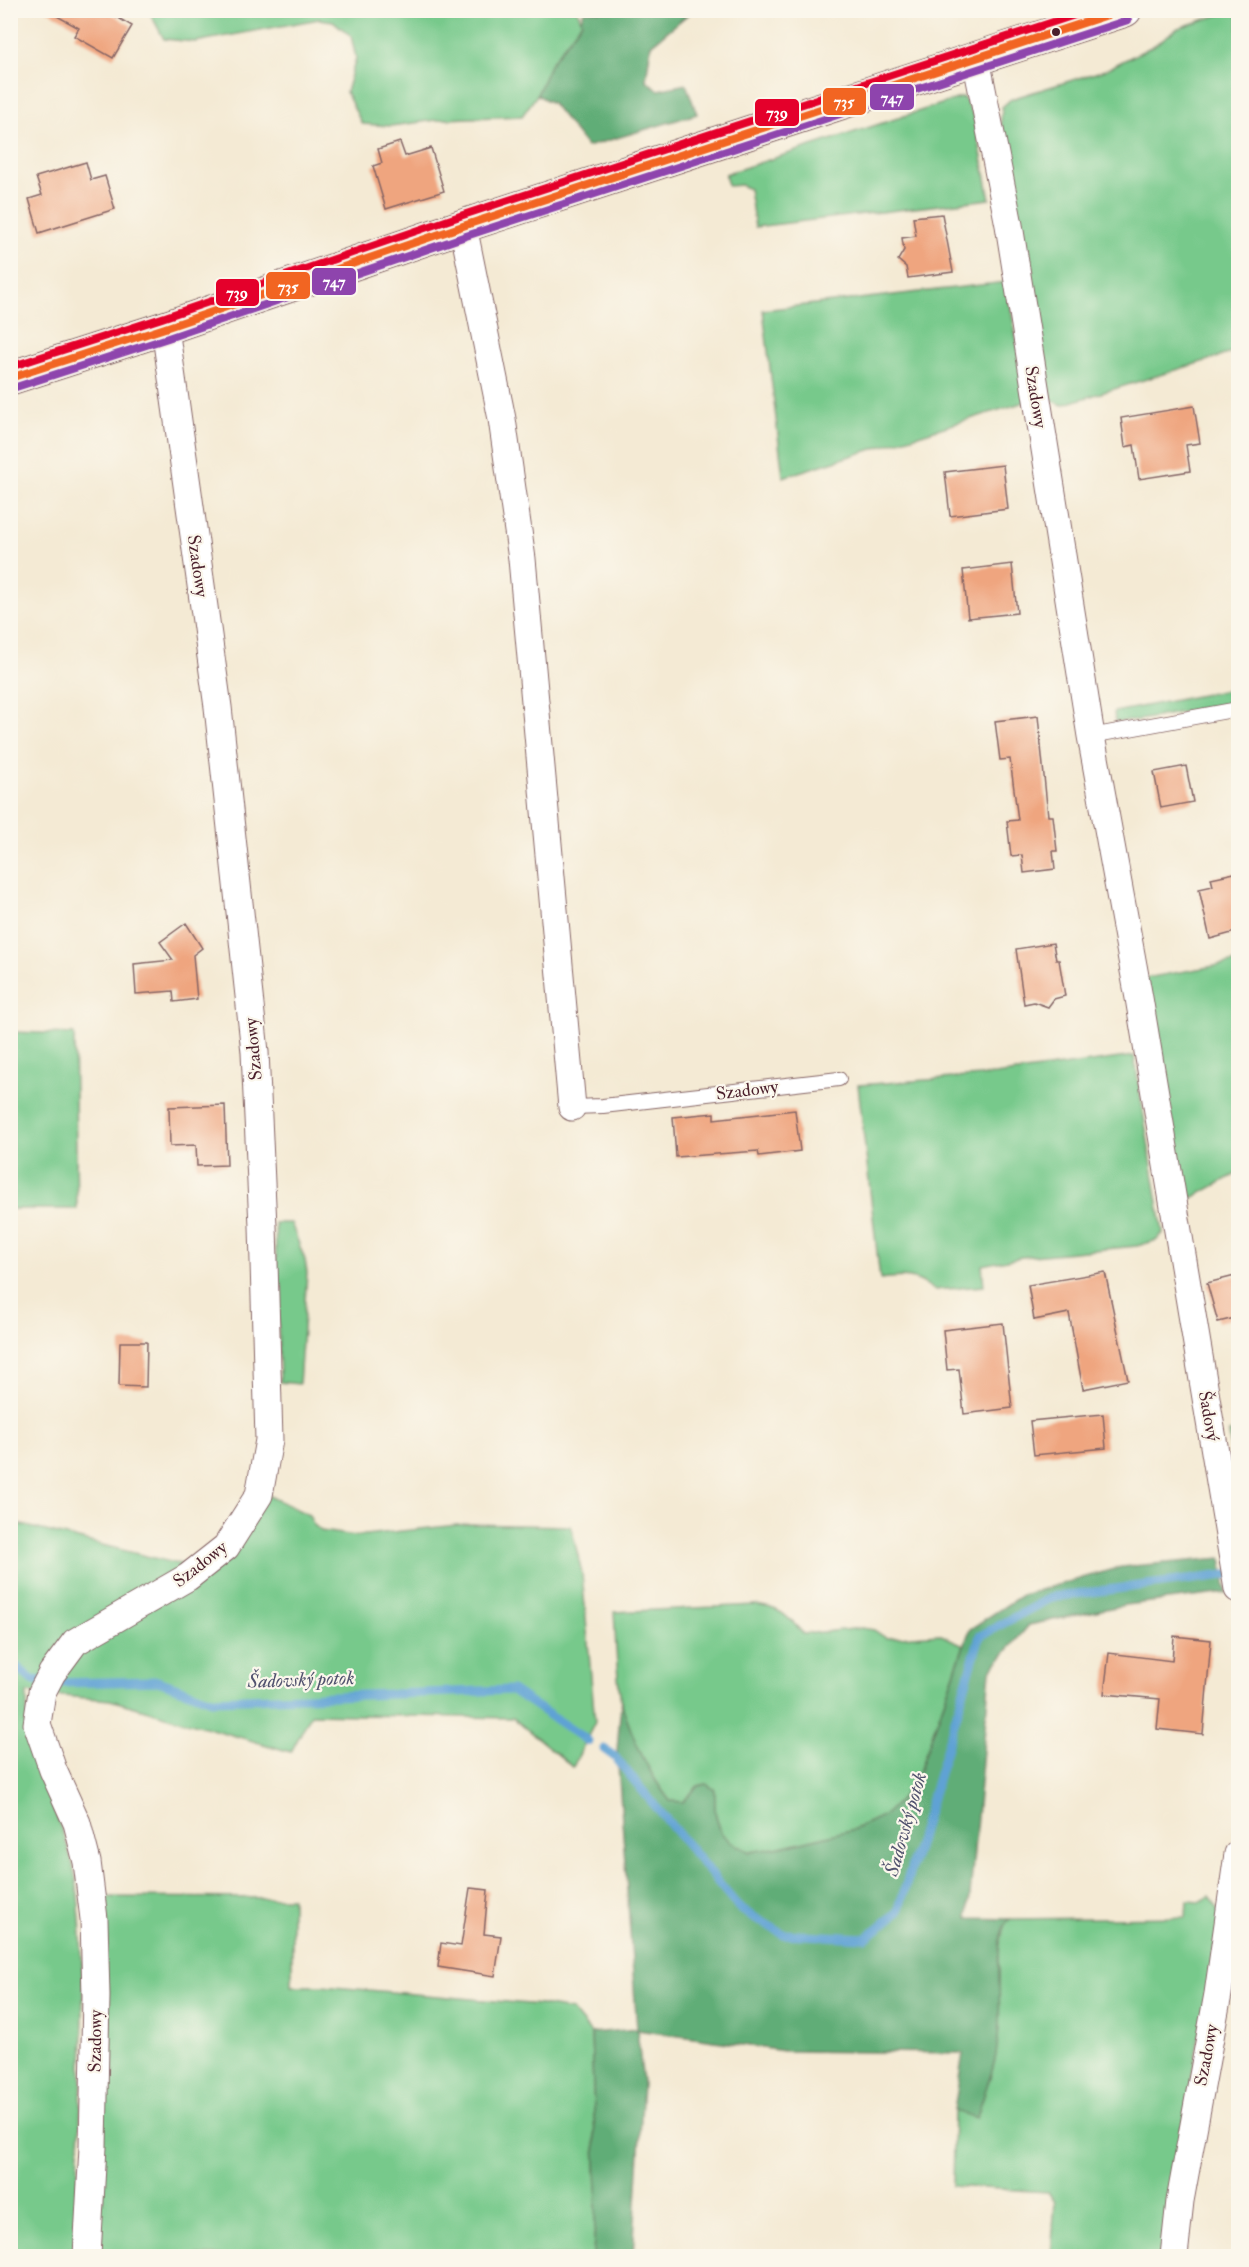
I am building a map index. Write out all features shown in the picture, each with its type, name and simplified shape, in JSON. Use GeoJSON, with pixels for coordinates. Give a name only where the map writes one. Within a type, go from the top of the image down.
{"type":"FeatureCollection","features":[{"type":"Feature","properties":{"kind":"main road"},"geometry":{"type":"LineString","coordinates":[[10,378],[165,328],[463,226],[1125,10]]}},
{"type":"Feature","properties":{"kind":"street","name":"Szadowy"},"geometry":{"type":"LineString","coordinates":[[976,59],[1009,225],[1091,736],[1139,998],[1179,1243]]}},
{"type":"Feature","properties":{"kind":"street","name":"Szadowy"},"geometry":{"type":"LineString","coordinates":[[463,226],[502,419],[522,559],[572,1107]]}},
{"type":"Feature","properties":{"kind":"street","name":"Szadowy"},"geometry":{"type":"LineString","coordinates":[[87,2256],[93,2147],[96,2007],[94,1919],[87,1862],[77,1823],[53,1770],[37,1724],[47,1682],[75,1642],[188,1577],[226,1547],[260,1495],[269,1440],[255,1052],[218,707],[165,328]]}},
{"type":"Feature","properties":{"kind":"street","name":"Šadový"},"geometry":{"type":"LineString","coordinates":[[1179,1243],[1239,1589]]}},
{"type":"Feature","properties":{"kind":"street","name":"Szadowy"},"geometry":{"type":"LineString","coordinates":[[1174,2256],[1180,2201],[1218,1994],[1239,1854]]}},
{"type":"Feature","properties":{"kind":"lane"},"geometry":{"type":"LineString","coordinates":[[1091,736],[1239,709]]}},
{"type":"Feature","properties":{"kind":"lane","name":"Szadowy"},"geometry":{"type":"LineString","coordinates":[[572,1107],[603,1106],[839,1079]]}},
{"type":"Feature","properties":{"kind":"green space"},"geometry":{"type":"Polygon","coordinates":[[[577,10],[582,22],[551,63],[537,95],[522,116],[444,119],[391,126],[362,124],[346,92],[356,58],[351,36],[333,21],[319,19],[195,42],[164,39],[149,11],[577,10]]]}},
{"type":"Feature","properties":{"kind":"green space"},"geometry":{"type":"Polygon","coordinates":[[[584,11],[692,11],[651,45],[646,80],[658,90],[686,84],[697,114],[587,147],[552,103],[537,95],[551,63],[582,22],[584,11]]]}},
{"type":"Feature","properties":{"kind":"green space"},"geometry":{"type":"Polygon","coordinates":[[[1231,11],[1238,11],[1238,351],[1062,405],[1052,400],[1043,374],[1001,121],[1002,107],[1011,99],[1105,70],[1153,46],[1178,28],[1231,11]]]}},
{"type":"Feature","properties":{"kind":"green space"},"geometry":{"type":"Polygon","coordinates":[[[963,97],[974,116],[990,199],[755,227],[749,189],[741,185],[728,186],[725,174],[963,97]]]}},
{"type":"Feature","properties":{"kind":"green space"},"geometry":{"type":"Polygon","coordinates":[[[1006,282],[1028,401],[783,477],[763,310],[1006,282]]]}},
{"type":"Feature","properties":{"kind":"green space"},"geometry":{"type":"Polygon","coordinates":[[[1238,688],[1238,702],[1134,721],[1115,722],[1114,712],[1238,688]]]}},
{"type":"Feature","properties":{"kind":"green space"},"geometry":{"type":"Polygon","coordinates":[[[1238,962],[1238,1173],[1192,1198],[1183,1194],[1145,978],[1238,962]]]}},
{"type":"Feature","properties":{"kind":"green space"},"geometry":{"type":"Polygon","coordinates":[[[11,1032],[74,1034],[77,1209],[11,1209],[11,1032]]]}},
{"type":"Feature","properties":{"kind":"green space"},"geometry":{"type":"Polygon","coordinates":[[[1134,1056],[1163,1233],[1157,1240],[1137,1246],[1022,1257],[982,1265],[984,1286],[934,1290],[915,1279],[896,1277],[880,1279],[858,1085],[995,1075],[1134,1056]]]}},
{"type":"Feature","properties":{"kind":"green space"},"geometry":{"type":"Polygon","coordinates":[[[275,1223],[291,1223],[305,1260],[307,1273],[299,1384],[280,1382],[275,1223]]]}},
{"type":"Feature","properties":{"kind":"green space"},"geometry":{"type":"Polygon","coordinates":[[[1238,1430],[1238,1507],[1229,1432],[1238,1430]]]}},
{"type":"Feature","properties":{"kind":"green space"},"geometry":{"type":"Polygon","coordinates":[[[267,1495],[309,1515],[313,1524],[321,1531],[356,1536],[466,1524],[571,1526],[582,1573],[595,1722],[573,1767],[513,1718],[311,1714],[291,1752],[110,1700],[27,1693],[31,1744],[71,1857],[78,1894],[83,1984],[82,2075],[74,2256],[11,2256],[10,1522],[174,1563],[218,1568],[267,1495]]]}},
{"type":"Feature","properties":{"kind":"green space"},"geometry":{"type":"Polygon","coordinates":[[[1221,1558],[1227,1593],[1125,1605],[1029,1625],[990,1671],[968,1918],[1010,1919],[1002,1933],[1000,1945],[998,2044],[977,2118],[954,2111],[963,2053],[784,2051],[637,2030],[643,2083],[633,2256],[593,2256],[597,2190],[591,2033],[637,2029],[617,1751],[621,1702],[641,1754],[670,1801],[683,1802],[698,1786],[706,1784],[715,1790],[715,1812],[721,1833],[732,1843],[750,1852],[781,1847],[855,1829],[885,1815],[900,1800],[920,1769],[970,1629],[1022,1595],[1121,1567],[1221,1558]]]}},
{"type":"Feature","properties":{"kind":"green space"},"geometry":{"type":"Polygon","coordinates":[[[755,1605],[778,1610],[804,1634],[862,1628],[874,1630],[886,1638],[939,1634],[964,1645],[920,1769],[900,1800],[885,1815],[855,1829],[750,1852],[732,1843],[721,1833],[715,1812],[714,1789],[706,1784],[698,1786],[683,1802],[670,1801],[655,1780],[628,1726],[621,1701],[614,1612],[755,1605]]]}},
{"type":"Feature","properties":{"kind":"green space"},"geometry":{"type":"Polygon","coordinates":[[[1210,1896],[1220,1914],[1161,2256],[1051,2256],[1055,2202],[1048,2192],[952,2186],[954,2111],[977,2117],[998,2039],[999,1947],[1005,1923],[1010,1919],[1186,1917],[1187,1901],[1200,1902],[1210,1896]]]}},
{"type":"Feature","properties":{"kind":"green space"},"geometry":{"type":"Polygon","coordinates":[[[100,1897],[292,1898],[292,1986],[322,1986],[541,2005],[572,2010],[591,2033],[597,2190],[593,2256],[98,2256],[100,1897]]]}},
{"type":"Feature","properties":{"kind":"building"},"geometry":{"type":"Polygon","coordinates":[[[46,10],[105,10],[132,26],[113,58],[74,36],[79,28],[46,10]]]}},
{"type":"Feature","properties":{"kind":"building"},"geometry":{"type":"Polygon","coordinates":[[[400,142],[405,156],[431,148],[444,191],[386,209],[373,166],[382,163],[378,149],[400,142]]]}},
{"type":"Feature","properties":{"kind":"building"},"geometry":{"type":"Polygon","coordinates":[[[86,162],[91,180],[105,176],[115,209],[39,233],[29,199],[42,195],[36,177],[86,162]]]}},
{"type":"Feature","properties":{"kind":"building"},"geometry":{"type":"Polygon","coordinates":[[[942,214],[953,272],[908,278],[906,267],[898,260],[904,250],[902,238],[916,236],[913,217],[942,214]]]}},
{"type":"Feature","properties":{"kind":"building"},"geometry":{"type":"Polygon","coordinates":[[[1194,406],[1200,443],[1186,445],[1190,471],[1139,479],[1134,445],[1125,447],[1121,418],[1194,406]]]}},
{"type":"Feature","properties":{"kind":"building"},"geometry":{"type":"Polygon","coordinates":[[[1003,465],[1008,509],[950,516],[945,472],[1003,465]]]}},
{"type":"Feature","properties":{"kind":"building"},"geometry":{"type":"Polygon","coordinates":[[[1012,564],[1017,613],[968,618],[963,570],[1012,564]]]}},
{"type":"Feature","properties":{"kind":"building"},"geometry":{"type":"Polygon","coordinates":[[[1038,716],[1048,816],[1053,816],[1057,851],[1053,851],[1055,869],[1024,873],[1022,855],[1011,856],[1007,821],[1018,820],[1010,759],[1000,760],[995,721],[1038,716]]]}},
{"type":"Feature","properties":{"kind":"building"},"geometry":{"type":"Polygon","coordinates":[[[1186,766],[1193,802],[1161,808],[1154,772],[1186,766]]]}},
{"type":"Feature","properties":{"kind":"building"},"geometry":{"type":"Polygon","coordinates":[[[1239,872],[1239,931],[1210,939],[1199,889],[1213,886],[1211,878],[1239,872]]]}},
{"type":"Feature","properties":{"kind":"building"},"geometry":{"type":"Polygon","coordinates":[[[186,923],[202,948],[193,955],[197,999],[174,1002],[173,991],[136,994],[134,964],[173,960],[160,942],[186,923]]]}},
{"type":"Feature","properties":{"kind":"building"},"geometry":{"type":"Polygon","coordinates":[[[1053,943],[1056,960],[1059,960],[1065,996],[1054,999],[1048,1007],[1034,1002],[1024,1004],[1016,949],[1053,943]]]}},
{"type":"Feature","properties":{"kind":"building"},"geometry":{"type":"Polygon","coordinates":[[[225,1105],[227,1165],[197,1166],[196,1145],[170,1146],[169,1107],[225,1105]]]}},
{"type":"Feature","properties":{"kind":"building"},"geometry":{"type":"Polygon","coordinates":[[[795,1110],[800,1151],[759,1156],[758,1151],[676,1157],[673,1117],[714,1113],[714,1119],[795,1110]]]}},
{"type":"Feature","properties":{"kind":"building"},"geometry":{"type":"Polygon","coordinates":[[[1105,1272],[1128,1380],[1083,1389],[1069,1313],[1034,1320],[1028,1285],[1105,1272]]]}},
{"type":"Feature","properties":{"kind":"building"},"geometry":{"type":"Polygon","coordinates":[[[1239,1275],[1239,1317],[1218,1322],[1207,1283],[1239,1275]]]}},
{"type":"Feature","properties":{"kind":"building"},"geometry":{"type":"Polygon","coordinates":[[[1003,1323],[1012,1408],[964,1414],[959,1369],[947,1370],[943,1330],[1003,1323]]]}},
{"type":"Feature","properties":{"kind":"building"},"geometry":{"type":"Polygon","coordinates":[[[120,1342],[147,1342],[146,1387],[119,1386],[120,1342]]]}},
{"type":"Feature","properties":{"kind":"building"},"geometry":{"type":"Polygon","coordinates":[[[1103,1414],[1106,1448],[1034,1455],[1030,1421],[1103,1414]]]}},
{"type":"Feature","properties":{"kind":"building"},"geometry":{"type":"Polygon","coordinates":[[[1174,1636],[1211,1640],[1203,1734],[1157,1729],[1160,1699],[1104,1694],[1109,1653],[1172,1661],[1174,1636]]]}},
{"type":"Feature","properties":{"kind":"building"},"geometry":{"type":"Polygon","coordinates":[[[470,1888],[488,1890],[484,1934],[501,1936],[495,1976],[438,1967],[441,1943],[461,1946],[470,1888]]]}},
{"type":"Feature","properties":{"kind":"waterway","name":"Šadovský potok"},"geometry":{"type":"LineString","coordinates":[[604,1749],[615,1757],[740,1909],[783,1934],[866,1938],[898,1912],[980,1636],[1052,1597],[1233,1574]]}},
{"type":"Feature","properties":{"kind":"waterway","name":"Šadovský potok"},"geometry":{"type":"LineString","coordinates":[[10,1661],[32,1680],[58,1683],[158,1681],[212,1700],[512,1690],[588,1741]]}},
{"type":"Feature","properties":{"kind":"transit line","name":"739"},"geometry":{"type":"LineString","coordinates":[[10,367],[162,318],[460,216],[1090,10]]}},
{"type":"Feature","properties":{"kind":"transit line","name":"735"},"geometry":{"type":"LineString","coordinates":[[10,378],[165,328],[463,226],[1123,10]]}},
{"type":"Feature","properties":{"kind":"transit line","name":"747"},"geometry":{"type":"LineString","coordinates":[[13,388],[168,338],[466,236],[1128,20]]}}]}
